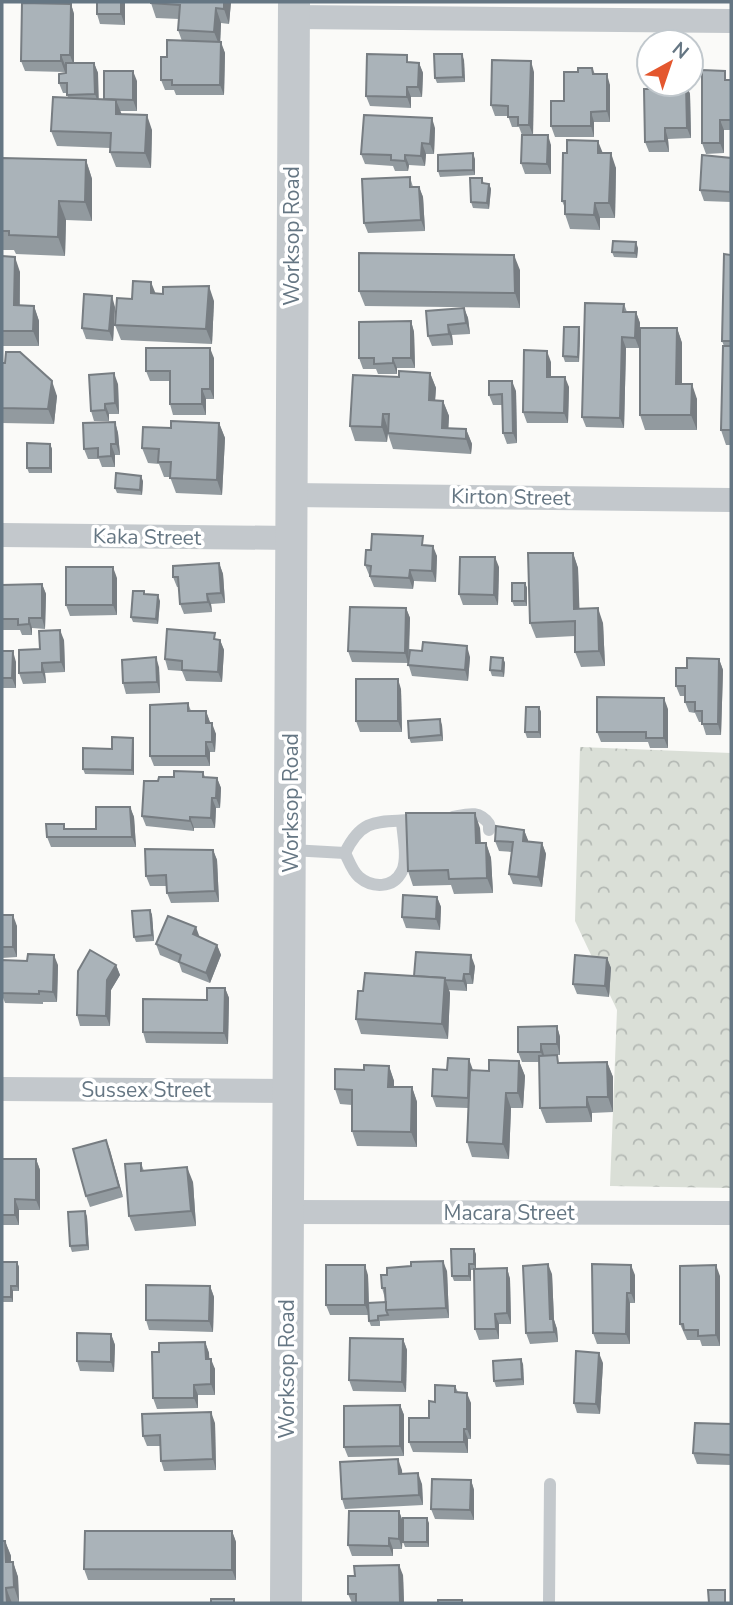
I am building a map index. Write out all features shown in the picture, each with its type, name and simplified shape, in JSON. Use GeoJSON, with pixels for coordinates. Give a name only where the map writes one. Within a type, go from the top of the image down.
{"type":"FeatureCollection","features":[{"type":"Feature","properties":{"kind":"street"},"geometry":{"type":"LineString","coordinates":[[294,9],[731,21]]}},
{"type":"Feature","properties":{"kind":"street","name":"Worksop Road"},"geometry":{"type":"LineString","coordinates":[[286,1603],[294,9]]}},
{"type":"Feature","properties":{"kind":"street","name":"Kirton Street"},"geometry":{"type":"LineString","coordinates":[[291,495],[731,500]]}},
{"type":"Feature","properties":{"kind":"street","name":"Kaka Street"},"geometry":{"type":"LineString","coordinates":[[2,536],[292,538]]}},
{"type":"Feature","properties":{"kind":"street","name":"Sussex Street"},"geometry":{"type":"LineString","coordinates":[[2,1089],[290,1091]]}},
{"type":"Feature","properties":{"kind":"street","name":"Macara Street"},"geometry":{"type":"LineString","coordinates":[[287,1212],[731,1213]]}},
{"type":"Feature","properties":{"kind":"lane"},"geometry":{"type":"LineString","coordinates":[[345,853],[362,828],[379,822],[478,814],[489,824],[489,830]]}},
{"type":"Feature","properties":{"kind":"lane"},"geometry":{"type":"LineString","coordinates":[[345,853],[355,872],[366,881],[374,885],[390,883],[402,870],[404,861],[402,822]]}},
{"type":"Feature","properties":{"kind":"lane"},"geometry":{"type":"LineString","coordinates":[[291,849],[345,853]]}},
{"type":"Feature","properties":{"kind":"lane"},"geometry":{"type":"LineString","coordinates":[[549,1603],[550,1484]]}},
{"type":"Feature","properties":{"kind":"green space"},"geometry":{"type":"Polygon","coordinates":[[[580,747],[731,753],[731,1188],[610,1186],[617,1010],[575,921],[580,747]]]}},
{"type":"Feature","properties":{"kind":"building"},"geometry":{"type":"Polygon","coordinates":[[[97,2],[121,2],[121,14],[97,14],[97,2]]]}},
{"type":"Feature","properties":{"kind":"building"},"geometry":{"type":"Polygon","coordinates":[[[151,2],[224,2],[224,9],[216,8],[214,32],[178,30],[180,5],[151,2]]]}},
{"type":"Feature","properties":{"kind":"building"},"geometry":{"type":"Polygon","coordinates":[[[22,3],[71,4],[70,55],[61,55],[61,61],[21,61],[22,3]]]}},
{"type":"Feature","properties":{"kind":"building"},"geometry":{"type":"Polygon","coordinates":[[[167,40],[221,42],[220,85],[172,85],[172,80],[161,80],[161,57],[167,57],[167,40]]]}},
{"type":"Feature","properties":{"kind":"building"},"geometry":{"type":"Polygon","coordinates":[[[367,54],[407,55],[407,62],[419,63],[418,87],[407,87],[407,97],[366,96],[367,54]]]}},
{"type":"Feature","properties":{"kind":"building"},"geometry":{"type":"Polygon","coordinates":[[[434,54],[462,54],[463,77],[435,78],[434,54]]]}},
{"type":"Feature","properties":{"kind":"building"},"geometry":{"type":"Polygon","coordinates":[[[492,60],[531,61],[529,125],[518,125],[518,117],[508,117],[508,106],[491,105],[492,60]]]}},
{"type":"Feature","properties":{"kind":"building"},"geometry":{"type":"Polygon","coordinates":[[[66,63],[94,63],[95,94],[67,95],[67,83],[59,83],[59,74],[66,73],[66,63]]]}},
{"type":"Feature","properties":{"kind":"building"},"geometry":{"type":"Polygon","coordinates":[[[578,68],[592,68],[593,74],[607,74],[607,111],[591,112],[591,126],[551,126],[551,101],[564,101],[564,72],[578,72],[578,68]]]}},
{"type":"Feature","properties":{"kind":"building"},"geometry":{"type":"Polygon","coordinates":[[[705,70],[725,71],[725,80],[731,80],[731,120],[720,120],[720,143],[702,143],[705,70]]]}},
{"type":"Feature","properties":{"kind":"building"},"geometry":{"type":"Polygon","coordinates":[[[104,71],[133,71],[133,100],[104,99],[104,71]]]}},
{"type":"Feature","properties":{"kind":"building"},"geometry":{"type":"Polygon","coordinates":[[[53,97],[116,100],[116,114],[147,115],[145,153],[110,152],[111,133],[51,131],[53,97]]]}},
{"type":"Feature","properties":{"kind":"building"},"geometry":{"type":"Polygon","coordinates":[[[644,98],[686,98],[687,128],[665,128],[665,141],[645,142],[644,98]]]}},
{"type":"Feature","properties":{"kind":"building"},"geometry":{"type":"Polygon","coordinates":[[[364,115],[432,118],[430,144],[422,143],[421,156],[405,155],[405,161],[391,160],[391,155],[361,154],[364,115]]]}},
{"type":"Feature","properties":{"kind":"building"},"geometry":{"type":"Polygon","coordinates":[[[522,135],[548,135],[547,164],[521,163],[522,135]]]}},
{"type":"Feature","properties":{"kind":"building"},"geometry":{"type":"Polygon","coordinates":[[[567,140],[598,141],[598,153],[611,153],[609,203],[595,203],[594,215],[565,214],[565,201],[562,201],[563,153],[567,153],[567,140]]]}},
{"type":"Feature","properties":{"kind":"building"},"geometry":{"type":"Polygon","coordinates":[[[473,153],[473,170],[438,171],[438,155],[473,153]]]}},
{"type":"Feature","properties":{"kind":"building"},"geometry":{"type":"Polygon","coordinates":[[[702,155],[731,158],[730,192],[700,190],[702,155]]]}},
{"type":"Feature","properties":{"kind":"building"},"geometry":{"type":"Polygon","coordinates":[[[2,158],[86,160],[85,202],[59,201],[58,237],[9,235],[9,231],[2,231],[2,158]]]}},
{"type":"Feature","properties":{"kind":"building"},"geometry":{"type":"Polygon","coordinates":[[[410,177],[410,187],[419,187],[421,220],[364,223],[362,179],[410,177]]]}},
{"type":"Feature","properties":{"kind":"building"},"geometry":{"type":"Polygon","coordinates":[[[470,178],[482,178],[482,183],[489,184],[487,203],[471,202],[470,178]]]}},
{"type":"Feature","properties":{"kind":"building"},"geometry":{"type":"Polygon","coordinates":[[[613,241],[636,242],[635,253],[612,252],[613,241]]]}},
{"type":"Feature","properties":{"kind":"building"},"geometry":{"type":"Polygon","coordinates":[[[359,253],[514,255],[515,293],[359,291],[359,253]]]}},
{"type":"Feature","properties":{"kind":"building"},"geometry":{"type":"Polygon","coordinates":[[[724,254],[731,255],[731,341],[722,341],[724,254]]]}},
{"type":"Feature","properties":{"kind":"building"},"geometry":{"type":"Polygon","coordinates":[[[2,256],[15,257],[14,305],[34,306],[33,331],[2,331],[2,256]]]}},
{"type":"Feature","properties":{"kind":"building"},"geometry":{"type":"Polygon","coordinates":[[[133,281],[151,282],[151,293],[163,294],[163,287],[209,286],[206,329],[115,325],[117,298],[132,299],[133,281]]]}},
{"type":"Feature","properties":{"kind":"building"},"geometry":{"type":"Polygon","coordinates":[[[84,294],[112,296],[109,331],[82,328],[84,294]]]}},
{"type":"Feature","properties":{"kind":"building"},"geometry":{"type":"Polygon","coordinates":[[[585,303],[624,304],[623,312],[636,312],[635,338],[622,337],[620,418],[582,417],[585,303]]]}},
{"type":"Feature","properties":{"kind":"building"},"geometry":{"type":"Polygon","coordinates":[[[464,308],[466,323],[448,325],[449,334],[428,336],[426,311],[464,308]]]}},
{"type":"Feature","properties":{"kind":"building"},"geometry":{"type":"Polygon","coordinates":[[[411,321],[411,358],[393,358],[393,363],[374,364],[374,358],[359,358],[359,322],[411,321]]]}},
{"type":"Feature","properties":{"kind":"building"},"geometry":{"type":"Polygon","coordinates":[[[564,327],[579,327],[578,357],[563,356],[564,327]]]}},
{"type":"Feature","properties":{"kind":"building"},"geometry":{"type":"Polygon","coordinates":[[[640,328],[677,328],[676,384],[692,384],[691,415],[640,415],[640,328]]]}},
{"type":"Feature","properties":{"kind":"building"},"geometry":{"type":"Polygon","coordinates":[[[723,346],[731,346],[731,430],[721,430],[723,346]]]}},
{"type":"Feature","properties":{"kind":"building"},"geometry":{"type":"Polygon","coordinates":[[[146,348],[210,348],[210,389],[202,389],[202,404],[170,404],[170,371],[146,371],[146,348]]]}},
{"type":"Feature","properties":{"kind":"building"},"geometry":{"type":"Polygon","coordinates":[[[524,350],[547,351],[547,377],[565,377],[564,413],[523,412],[524,350]]]}},
{"type":"Feature","properties":{"kind":"building"},"geometry":{"type":"Polygon","coordinates":[[[6,352],[20,352],[52,381],[48,409],[2,408],[2,363],[5,363],[6,352]]]}},
{"type":"Feature","properties":{"kind":"building"},"geometry":{"type":"Polygon","coordinates":[[[399,371],[430,373],[429,400],[443,401],[442,428],[466,429],[466,439],[388,433],[389,414],[383,414],[382,427],[350,426],[353,375],[399,377],[399,371]]]}},
{"type":"Feature","properties":{"kind":"building"},"geometry":{"type":"Polygon","coordinates":[[[114,373],[115,403],[105,404],[105,410],[91,411],[89,375],[114,373]]]}},
{"type":"Feature","properties":{"kind":"building"},"geometry":{"type":"Polygon","coordinates":[[[489,381],[512,381],[513,433],[503,433],[502,394],[489,395],[489,381]]]}},
{"type":"Feature","properties":{"kind":"building"},"geometry":{"type":"Polygon","coordinates":[[[171,421],[219,423],[217,480],[170,478],[171,462],[158,462],[159,449],[142,448],[143,427],[171,428],[171,421]]]}},
{"type":"Feature","properties":{"kind":"building"},"geometry":{"type":"Polygon","coordinates":[[[115,422],[116,444],[111,444],[111,456],[98,457],[98,448],[84,449],[83,423],[115,422]]]}},
{"type":"Feature","properties":{"kind":"building"},"geometry":{"type":"Polygon","coordinates":[[[27,443],[50,444],[50,468],[27,468],[27,443]]]}},
{"type":"Feature","properties":{"kind":"building"},"geometry":{"type":"Polygon","coordinates":[[[116,473],[141,476],[140,490],[115,488],[116,473]]]}},
{"type":"Feature","properties":{"kind":"building"},"geometry":{"type":"Polygon","coordinates":[[[372,534],[423,536],[422,545],[433,546],[432,571],[410,570],[409,578],[370,576],[371,566],[365,565],[366,550],[371,550],[372,534]]]}},
{"type":"Feature","properties":{"kind":"building"},"geometry":{"type":"Polygon","coordinates":[[[528,553],[573,553],[574,609],[598,608],[599,651],[575,652],[575,621],[530,623],[528,553]]]}},
{"type":"Feature","properties":{"kind":"building"},"geometry":{"type":"Polygon","coordinates":[[[460,557],[495,557],[494,595],[459,594],[460,557]]]}},
{"type":"Feature","properties":{"kind":"building"},"geometry":{"type":"Polygon","coordinates":[[[219,563],[221,593],[207,594],[208,602],[180,604],[178,577],[173,577],[173,566],[219,563]]]}},
{"type":"Feature","properties":{"kind":"building"},"geometry":{"type":"Polygon","coordinates":[[[66,567],[113,567],[113,605],[66,605],[66,567]]]}},
{"type":"Feature","properties":{"kind":"building"},"geometry":{"type":"Polygon","coordinates":[[[512,583],[525,583],[525,601],[512,601],[512,583]]]}},
{"type":"Feature","properties":{"kind":"building"},"geometry":{"type":"Polygon","coordinates":[[[42,584],[42,618],[29,618],[29,624],[18,625],[18,619],[2,619],[2,585],[42,584]]]}},
{"type":"Feature","properties":{"kind":"building"},"geometry":{"type":"Polygon","coordinates":[[[133,591],[158,595],[156,619],[131,617],[133,591]]]}},
{"type":"Feature","properties":{"kind":"building"},"geometry":{"type":"Polygon","coordinates":[[[350,607],[406,608],[405,653],[348,651],[350,607]]]}},
{"type":"Feature","properties":{"kind":"building"},"geometry":{"type":"Polygon","coordinates":[[[167,629],[215,633],[214,639],[220,640],[218,672],[182,670],[182,661],[165,659],[167,629]]]}},
{"type":"Feature","properties":{"kind":"building"},"geometry":{"type":"Polygon","coordinates":[[[60,630],[61,662],[42,663],[42,672],[19,673],[19,650],[40,649],[39,631],[60,630]]]}},
{"type":"Feature","properties":{"kind":"building"},"geometry":{"type":"Polygon","coordinates":[[[423,642],[467,646],[465,670],[408,665],[410,650],[422,651],[423,642]]]}},
{"type":"Feature","properties":{"kind":"building"},"geometry":{"type":"Polygon","coordinates":[[[2,651],[13,651],[12,678],[2,678],[2,651]]]}},
{"type":"Feature","properties":{"kind":"building"},"geometry":{"type":"Polygon","coordinates":[[[156,657],[157,682],[123,683],[122,660],[156,657]]]}},
{"type":"Feature","properties":{"kind":"building"},"geometry":{"type":"Polygon","coordinates":[[[491,657],[503,658],[502,671],[490,670],[491,657]]]}},
{"type":"Feature","properties":{"kind":"building"},"geometry":{"type":"Polygon","coordinates":[[[687,658],[719,659],[718,724],[702,724],[702,711],[695,711],[695,702],[685,702],[685,686],[676,686],[676,668],[687,668],[687,658]]]}},
{"type":"Feature","properties":{"kind":"building"},"geometry":{"type":"Polygon","coordinates":[[[356,679],[398,679],[398,721],[356,721],[356,679]]]}},
{"type":"Feature","properties":{"kind":"building"},"geometry":{"type":"Polygon","coordinates":[[[597,697],[664,698],[664,738],[646,738],[646,732],[597,732],[597,697]]]}},
{"type":"Feature","properties":{"kind":"building"},"geometry":{"type":"Polygon","coordinates":[[[188,703],[188,711],[206,711],[206,723],[212,723],[212,742],[206,742],[206,756],[150,756],[150,705],[188,703]]]}},
{"type":"Feature","properties":{"kind":"building"},"geometry":{"type":"Polygon","coordinates":[[[526,707],[539,707],[539,732],[525,732],[526,707]]]}},
{"type":"Feature","properties":{"kind":"building"},"geometry":{"type":"Polygon","coordinates":[[[440,719],[441,735],[409,738],[408,721],[440,719]]]}},
{"type":"Feature","properties":{"kind":"building"},"geometry":{"type":"Polygon","coordinates":[[[112,737],[133,738],[132,770],[83,769],[83,748],[112,749],[112,737]]]}},
{"type":"Feature","properties":{"kind":"building"},"geometry":{"type":"Polygon","coordinates":[[[174,771],[203,772],[203,777],[217,778],[211,818],[190,817],[190,821],[142,816],[144,781],[174,777],[174,771]]]}},
{"type":"Feature","properties":{"kind":"building"},"geometry":{"type":"Polygon","coordinates":[[[96,807],[130,807],[132,837],[47,837],[46,824],[64,824],[64,829],[96,829],[96,807]]]}},
{"type":"Feature","properties":{"kind":"building"},"geometry":{"type":"Polygon","coordinates":[[[406,813],[475,813],[476,843],[486,843],[487,878],[449,879],[448,870],[408,871],[406,813]]]}},
{"type":"Feature","properties":{"kind":"building"},"geometry":{"type":"Polygon","coordinates":[[[496,826],[524,830],[523,841],[542,843],[538,877],[509,874],[513,842],[495,841],[496,826]]]}},
{"type":"Feature","properties":{"kind":"building"},"geometry":{"type":"Polygon","coordinates":[[[145,849],[213,850],[215,891],[167,893],[166,875],[146,876],[145,849]]]}},
{"type":"Feature","properties":{"kind":"building"},"geometry":{"type":"Polygon","coordinates":[[[403,895],[437,897],[436,919],[402,917],[403,895]]]}},
{"type":"Feature","properties":{"kind":"building"},"geometry":{"type":"Polygon","coordinates":[[[150,910],[152,935],[134,937],[132,911],[150,910]]]}},
{"type":"Feature","properties":{"kind":"building"},"geometry":{"type":"Polygon","coordinates":[[[2,915],[13,915],[13,947],[2,947],[2,915]]]}},
{"type":"Feature","properties":{"kind":"building"},"geometry":{"type":"Polygon","coordinates":[[[168,916],[196,927],[193,934],[217,945],[206,973],[179,962],[181,955],[156,944],[168,916]]]}},
{"type":"Feature","properties":{"kind":"building"},"geometry":{"type":"Polygon","coordinates":[[[90,950],[116,965],[107,980],[106,1016],[77,1015],[78,971],[90,950]]]}},
{"type":"Feature","properties":{"kind":"building"},"geometry":{"type":"Polygon","coordinates":[[[416,952],[471,955],[470,974],[464,974],[463,981],[414,976],[416,952]]]}},
{"type":"Feature","properties":{"kind":"building"},"geometry":{"type":"Polygon","coordinates":[[[28,954],[54,955],[53,992],[2,993],[2,960],[27,961],[28,954]]]}},
{"type":"Feature","properties":{"kind":"building"},"geometry":{"type":"Polygon","coordinates":[[[575,955],[607,958],[605,986],[573,984],[575,955]]]}},
{"type":"Feature","properties":{"kind":"building"},"geometry":{"type":"Polygon","coordinates":[[[365,973],[445,978],[442,1024],[356,1019],[358,991],[363,991],[365,973]]]}},
{"type":"Feature","properties":{"kind":"building"},"geometry":{"type":"Polygon","coordinates":[[[207,988],[225,988],[224,1033],[143,1032],[143,999],[207,1000],[207,988]]]}},
{"type":"Feature","properties":{"kind":"building"},"geometry":{"type":"Polygon","coordinates":[[[557,1026],[557,1044],[541,1044],[541,1052],[518,1052],[518,1027],[557,1026]]]}},
{"type":"Feature","properties":{"kind":"building"},"geometry":{"type":"Polygon","coordinates":[[[557,1055],[558,1063],[607,1062],[608,1097],[587,1097],[587,1107],[540,1108],[539,1056],[557,1055]]]}},
{"type":"Feature","properties":{"kind":"building"},"geometry":{"type":"Polygon","coordinates":[[[448,1058],[469,1059],[468,1098],[432,1096],[433,1069],[447,1070],[448,1058]]]}},
{"type":"Feature","properties":{"kind":"building"},"geometry":{"type":"Polygon","coordinates":[[[489,1060],[519,1061],[518,1093],[506,1093],[503,1144],[467,1142],[470,1070],[489,1071],[489,1060]]]}},
{"type":"Feature","properties":{"kind":"building"},"geometry":{"type":"Polygon","coordinates":[[[364,1065],[389,1066],[388,1087],[412,1087],[411,1132],[352,1131],[352,1090],[335,1089],[335,1069],[364,1070],[364,1065]]]}},
{"type":"Feature","properties":{"kind":"building"},"geometry":{"type":"Polygon","coordinates":[[[106,1140],[119,1187],[86,1196],[73,1149],[106,1140]]]}},
{"type":"Feature","properties":{"kind":"building"},"geometry":{"type":"Polygon","coordinates":[[[2,1159],[36,1159],[36,1200],[15,1199],[15,1215],[2,1215],[2,1159]]]}},
{"type":"Feature","properties":{"kind":"building"},"geometry":{"type":"Polygon","coordinates":[[[141,1163],[141,1171],[187,1167],[191,1211],[129,1216],[125,1164],[141,1163]]]}},
{"type":"Feature","properties":{"kind":"building"},"geometry":{"type":"Polygon","coordinates":[[[85,1211],[87,1245],[70,1246],[68,1212],[85,1211]]]}},
{"type":"Feature","properties":{"kind":"building"},"geometry":{"type":"Polygon","coordinates":[[[451,1249],[474,1249],[474,1264],[469,1264],[469,1276],[452,1276],[451,1249]]]}},
{"type":"Feature","properties":{"kind":"building"},"geometry":{"type":"Polygon","coordinates":[[[443,1261],[446,1308],[386,1310],[385,1288],[382,1288],[381,1275],[387,1275],[387,1268],[411,1266],[411,1262],[443,1261]]]}},
{"type":"Feature","properties":{"kind":"building"},"geometry":{"type":"Polygon","coordinates":[[[2,1262],[17,1262],[17,1286],[11,1286],[11,1297],[2,1297],[2,1262]]]}},
{"type":"Feature","properties":{"kind":"building"},"geometry":{"type":"Polygon","coordinates":[[[548,1264],[550,1319],[553,1319],[554,1332],[526,1333],[523,1266],[548,1264]]]}},
{"type":"Feature","properties":{"kind":"building"},"geometry":{"type":"Polygon","coordinates":[[[592,1264],[631,1265],[626,1334],[593,1333],[592,1264]]]}},
{"type":"Feature","properties":{"kind":"building"},"geometry":{"type":"Polygon","coordinates":[[[326,1265],[365,1265],[365,1305],[326,1305],[326,1265]]]}},
{"type":"Feature","properties":{"kind":"building"},"geometry":{"type":"Polygon","coordinates":[[[716,1265],[716,1335],[698,1336],[698,1330],[684,1330],[683,1324],[680,1324],[680,1266],[716,1265]]]}},
{"type":"Feature","properties":{"kind":"building"},"geometry":{"type":"Polygon","coordinates":[[[507,1268],[507,1313],[495,1314],[496,1329],[475,1329],[474,1269],[507,1268]]]}},
{"type":"Feature","properties":{"kind":"building"},"geometry":{"type":"Polygon","coordinates":[[[146,1285],[210,1286],[209,1321],[146,1320],[146,1285]]]}},
{"type":"Feature","properties":{"kind":"building"},"geometry":{"type":"Polygon","coordinates":[[[386,1302],[388,1315],[369,1321],[368,1303],[386,1302]]]}},
{"type":"Feature","properties":{"kind":"building"},"geometry":{"type":"Polygon","coordinates":[[[77,1333],[111,1334],[111,1362],[77,1361],[77,1333]]]}},
{"type":"Feature","properties":{"kind":"building"},"geometry":{"type":"Polygon","coordinates":[[[350,1338],[403,1339],[402,1382],[349,1380],[350,1338]]]}},
{"type":"Feature","properties":{"kind":"building"},"geometry":{"type":"Polygon","coordinates":[[[205,1342],[206,1359],[211,1359],[211,1384],[194,1385],[194,1398],[153,1398],[152,1352],[159,1352],[159,1343],[205,1342]]]}},
{"type":"Feature","properties":{"kind":"building"},"geometry":{"type":"Polygon","coordinates":[[[576,1351],[599,1353],[596,1404],[574,1403],[576,1351]]]}},
{"type":"Feature","properties":{"kind":"building"},"geometry":{"type":"Polygon","coordinates":[[[521,1359],[522,1379],[494,1381],[493,1361],[521,1359]]]}},
{"type":"Feature","properties":{"kind":"building"},"geometry":{"type":"Polygon","coordinates":[[[435,1385],[455,1386],[455,1392],[467,1393],[467,1429],[464,1429],[464,1442],[409,1442],[409,1418],[429,1418],[429,1401],[435,1402],[435,1385]]]}},
{"type":"Feature","properties":{"kind":"building"},"geometry":{"type":"Polygon","coordinates":[[[400,1405],[400,1446],[344,1447],[344,1406],[400,1405]]]}},
{"type":"Feature","properties":{"kind":"building"},"geometry":{"type":"Polygon","coordinates":[[[211,1412],[213,1459],[161,1461],[160,1435],[143,1436],[142,1414],[211,1412]]]}},
{"type":"Feature","properties":{"kind":"building"},"geometry":{"type":"Polygon","coordinates":[[[695,1423],[731,1424],[731,1455],[693,1453],[695,1423]]]}},
{"type":"Feature","properties":{"kind":"building"},"geometry":{"type":"Polygon","coordinates":[[[398,1459],[399,1474],[418,1473],[419,1495],[342,1499],[340,1462],[398,1459]]]}},
{"type":"Feature","properties":{"kind":"building"},"geometry":{"type":"Polygon","coordinates":[[[432,1479],[471,1480],[470,1510],[431,1509],[432,1479]]]}},
{"type":"Feature","properties":{"kind":"building"},"geometry":{"type":"Polygon","coordinates":[[[349,1511],[399,1511],[399,1539],[389,1538],[389,1546],[348,1545],[349,1511]]]}},
{"type":"Feature","properties":{"kind":"building"},"geometry":{"type":"Polygon","coordinates":[[[403,1518],[427,1518],[427,1542],[403,1542],[403,1518]]]}},
{"type":"Feature","properties":{"kind":"building"},"geometry":{"type":"Polygon","coordinates":[[[85,1531],[232,1531],[232,1570],[84,1569],[85,1531]]]}},
{"type":"Feature","properties":{"kind":"building"},"geometry":{"type":"Polygon","coordinates":[[[2,1541],[5,1541],[6,1562],[13,1562],[14,1587],[6,1588],[7,1603],[2,1603],[2,1541]]]}},
{"type":"Feature","properties":{"kind":"building"},"geometry":{"type":"Polygon","coordinates":[[[399,1565],[400,1603],[356,1603],[356,1594],[348,1594],[348,1576],[355,1576],[354,1566],[399,1565]]]}},
{"type":"Feature","properties":{"kind":"building"},"geometry":{"type":"Polygon","coordinates":[[[708,1590],[725,1590],[725,1603],[709,1603],[708,1590]]]}},
{"type":"Feature","properties":{"kind":"building"},"geometry":{"type":"Polygon","coordinates":[[[211,1599],[234,1599],[234,1603],[211,1603],[211,1599]]]}},
{"type":"Feature","properties":{"kind":"building"},"geometry":{"type":"Polygon","coordinates":[[[438,1600],[462,1600],[462,1603],[438,1603],[438,1600]]]}}]}
